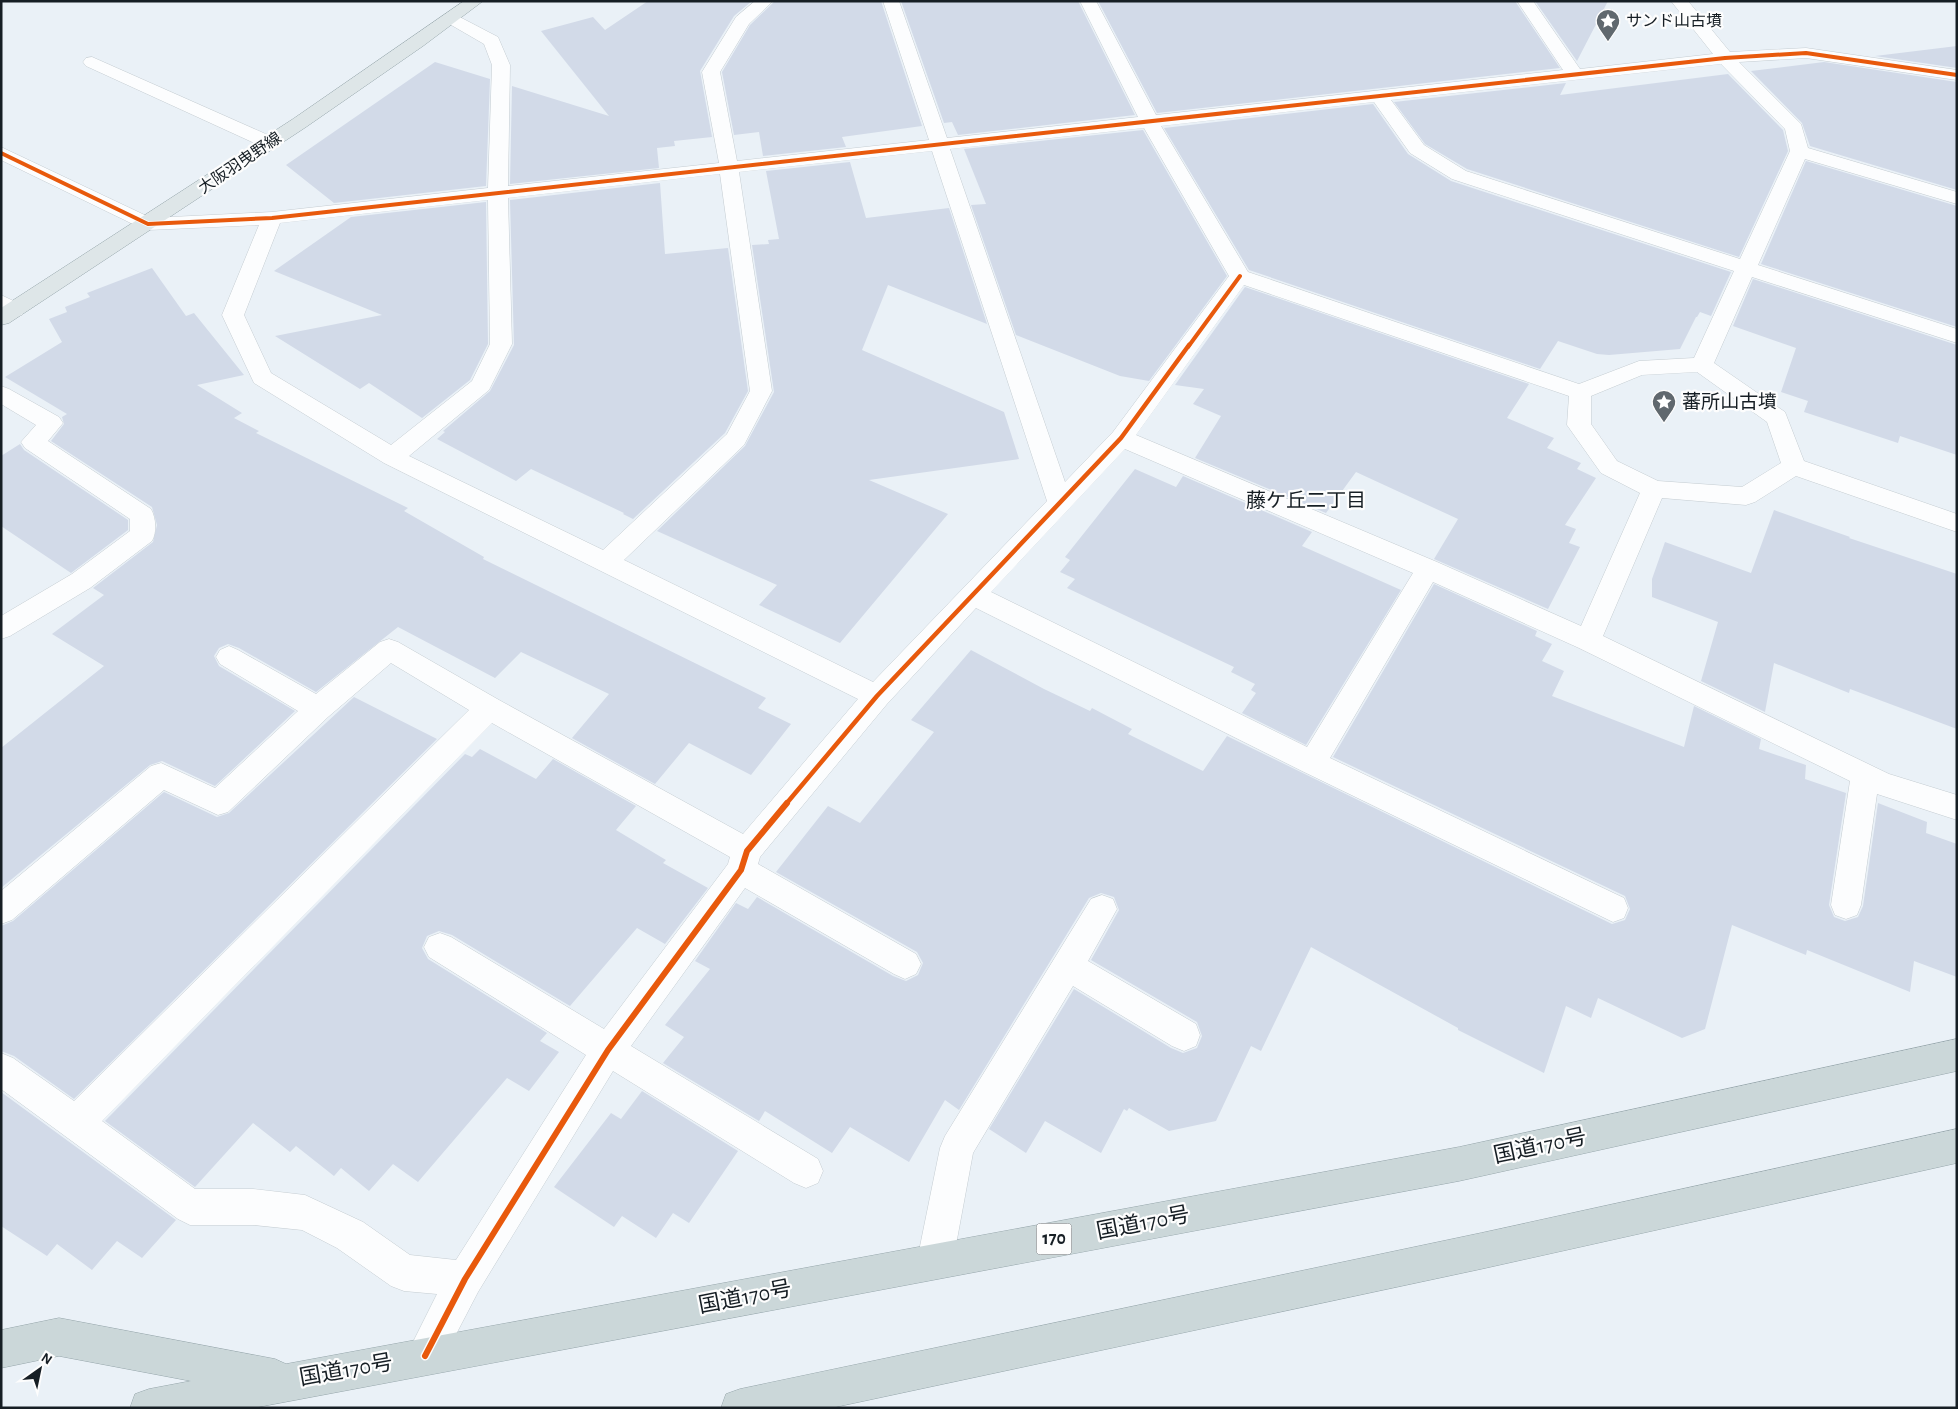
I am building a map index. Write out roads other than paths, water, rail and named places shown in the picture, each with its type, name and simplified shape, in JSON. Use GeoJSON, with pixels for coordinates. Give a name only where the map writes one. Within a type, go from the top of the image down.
{"type":"FeatureCollection","features":[{"type":"Feature","properties":{"kind":"highway","name":"国道170号"},"geometry":{"type":"LineString","coordinates":[[149,1408],[290,1380],[1459,1164],[1957,1055]]}},
{"type":"Feature","properties":{"kind":"highway"},"geometry":{"type":"LineString","coordinates":[[740,1408],[1471,1253],[1957,1146]]}},
{"type":"Feature","properties":{"kind":"highway"},"geometry":{"type":"LineString","coordinates":[[1,1349],[59,1338],[290,1380]]}},
{"type":"Feature","properties":{"kind":"main road","name":"大阪羽曳野線"},"geometry":{"type":"LineString","coordinates":[[5,310],[148,224],[362,82],[476,1]]}},
{"type":"Feature","properties":{"kind":"street"},"geometry":{"type":"LineString","coordinates":[[736,1],[761,5]]}},
{"type":"Feature","properties":{"kind":"street"},"geometry":{"type":"LineString","coordinates":[[891,1],[1060,502]]}},
{"type":"Feature","properties":{"kind":"street"},"geometry":{"type":"LineString","coordinates":[[1088,1],[1150,122],[1240,276],[1580,392],[1639,368],[1702,365],[1777,418],[1794,466]]}},
{"type":"Feature","properties":{"kind":"street"},"geometry":{"type":"LineString","coordinates":[[1525,1],[1575,74]]}},
{"type":"Feature","properties":{"kind":"street"},"geometry":{"type":"LineString","coordinates":[[1679,1],[1725,58],[1794,128],[1799,151],[1702,365]]}},
{"type":"Feature","properties":{"kind":"street"},"geometry":{"type":"LineString","coordinates":[[606,562],[736,439],[760,390],[729,168],[711,72],[742,21],[761,5]]}},
{"type":"Feature","properties":{"kind":"street"},"geometry":{"type":"LineString","coordinates":[[392,457],[480,385],[501,344],[498,193],[501,65],[492,41],[452,18]]}},
{"type":"Feature","properties":{"kind":"street"},"geometry":{"type":"LineString","coordinates":[[1,153],[148,224],[272,218],[940,146],[1725,58],[1806,53],[1957,75]]}},
{"type":"Feature","properties":{"kind":"street"},"geometry":{"type":"LineString","coordinates":[[92,62],[270,143]]}},
{"type":"Feature","properties":{"kind":"street"},"geometry":{"type":"LineString","coordinates":[[1379,96],[1417,149],[1459,175],[1957,336]]}},
{"type":"Feature","properties":{"kind":"street"},"geometry":{"type":"LineString","coordinates":[[1799,151],[1957,198]]}},
{"type":"Feature","properties":{"kind":"street"},"geometry":{"type":"LineString","coordinates":[[272,218],[233,315],[262,378],[392,457],[877,696]]}},
{"type":"Feature","properties":{"kind":"street"},"geometry":{"type":"LineString","coordinates":[[425,1356],[465,1279],[608,1050],[744,860],[877,696],[1121,438],[1240,276]]}},
{"type":"Feature","properties":{"kind":"street"},"geometry":{"type":"LineString","coordinates":[[1580,392],[1579,425],[1609,467],[1654,489],[1746,496],[1794,466]]}},
{"type":"Feature","properties":{"kind":"street"},"geometry":{"type":"LineString","coordinates":[[1,394],[51,423],[33,442],[142,515],[142,535],[81,581],[1,629]]}},
{"type":"Feature","properties":{"kind":"street"},"geometry":{"type":"LineString","coordinates":[[1121,438],[1428,569],[1588,641],[1881,783],[1957,808]]}},
{"type":"Feature","properties":{"kind":"street"},"geometry":{"type":"LineString","coordinates":[[1794,466],[1957,523]]}},
{"type":"Feature","properties":{"kind":"street"},"geometry":{"type":"LineString","coordinates":[[1588,641],[1654,489]]}},
{"type":"Feature","properties":{"kind":"street"},"geometry":{"type":"LineString","coordinates":[[1312,763],[1428,569]]}},
{"type":"Feature","properties":{"kind":"street"},"geometry":{"type":"LineString","coordinates":[[973,595],[1312,763],[1613,908]]}},
{"type":"Feature","properties":{"kind":"street"},"geometry":{"type":"LineString","coordinates":[[1,910],[161,775],[218,803],[318,709],[389,650],[744,860],[905,964]]}},
{"type":"Feature","properties":{"kind":"street"},"geometry":{"type":"LineString","coordinates":[[229,657],[318,709]]}},
{"type":"Feature","properties":{"kind":"street"},"geometry":{"type":"LineString","coordinates":[[76,1123],[489,708]]}},
{"type":"Feature","properties":{"kind":"street"},"geometry":{"type":"LineString","coordinates":[[1846,905],[1865,775]]}},
{"type":"Feature","properties":{"kind":"street"},"geometry":{"type":"LineString","coordinates":[[935,1261],[956,1148],[1102,910]]}},
{"type":"Feature","properties":{"kind":"street"},"geometry":{"type":"LineString","coordinates":[[440,947],[806,1171]]}},
{"type":"Feature","properties":{"kind":"street"},"geometry":{"type":"LineString","coordinates":[[1067,966],[1184,1035]]}},
{"type":"Feature","properties":{"kind":"street"},"geometry":{"type":"LineString","coordinates":[[1,1069],[190,1207],[253,1207],[304,1213],[350,1235],[404,1273],[465,1279]]}},
{"type":"Feature","properties":{"kind":"place","name":"サンド山古墳"},"geometry":{"type":"Point","coordinates":[1608,42]}},
{"type":"Feature","properties":{"kind":"place","name":"蕃所山古墳"},"geometry":{"type":"Point","coordinates":[1664,423]}},
{"type":"Feature","properties":{"kind":"district","name":"藤ケ丘二丁目"},"geometry":{"type":"Point","coordinates":[1306,501]}}]}
